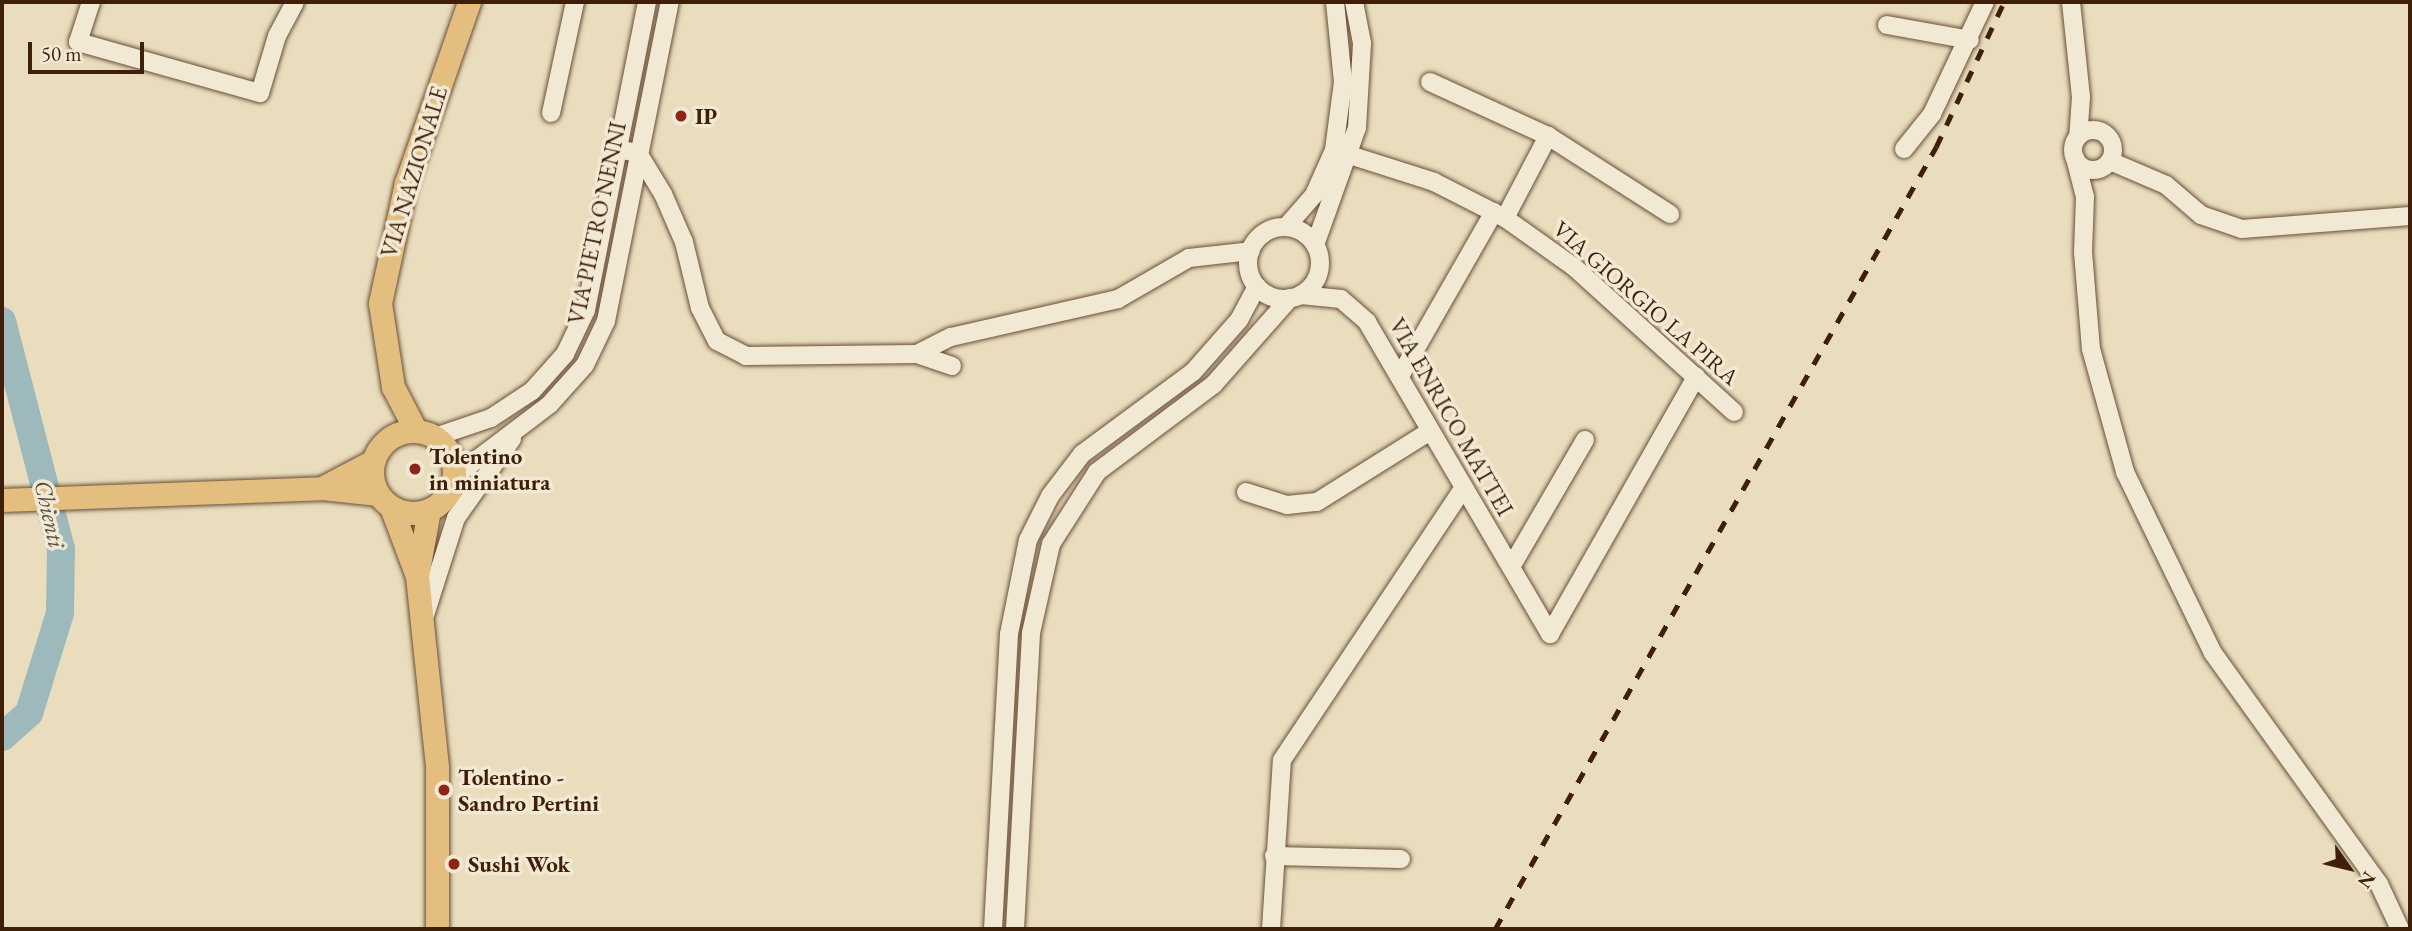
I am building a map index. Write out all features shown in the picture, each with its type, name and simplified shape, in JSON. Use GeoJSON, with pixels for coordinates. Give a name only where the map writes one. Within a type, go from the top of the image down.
{"type":"FeatureCollection","features":[{"type":"Feature","properties":{"kind":"main road","name":"VIA NAZIONALE"},"geometry":{"type":"LineString","coordinates":[[386,440],[393,387],[381,332],[385,268],[406,183],[469,2]]}},
{"type":"Feature","properties":{"kind":"main road","name":"VIA NAZIONALE"},"geometry":{"type":"LineString","coordinates":[[393,387],[426,434]]}},
{"type":"Feature","properties":{"kind":"main road"},"geometry":{"type":"LineString","coordinates":[[2,500],[322,488],[384,500],[403,512],[429,510],[446,497],[454,477],[450,454],[426,434],[386,440],[373,461],[322,488]]}},
{"type":"Feature","properties":{"kind":"main road"},"geometry":{"type":"LineString","coordinates":[[373,461],[384,500],[417,576]]}},
{"type":"Feature","properties":{"kind":"main road"},"geometry":{"type":"LineString","coordinates":[[429,510],[417,576],[437,767],[437,929]]}},
{"type":"Feature","properties":{"kind":"street"},"geometry":{"type":"LineString","coordinates":[[91,2],[78,43],[260,93],[276,36],[295,2]]}},
{"type":"Feature","properties":{"kind":"street"},"geometry":{"type":"LineString","coordinates":[[551,113],[575,2]]}},
{"type":"Feature","properties":{"kind":"street","name":"VIA PIETRO NENNI"},"geometry":{"type":"LineString","coordinates":[[426,434],[491,418],[532,390],[565,354],[586,310],[595,250],[647,2]]}},
{"type":"Feature","properties":{"kind":"street","name":"VIA PIETRO NENNI"},"geometry":{"type":"LineString","coordinates":[[454,477],[531,417],[585,365],[606,321],[617,254],[670,2]]}},
{"type":"Feature","properties":{"kind":"street"},"geometry":{"type":"LineString","coordinates":[[918,354],[951,337],[1118,299],[1189,258],[1217,259],[1251,251],[1264,233],[1286,227],[1314,195],[1342,152],[1343,82],[1335,2]]}},
{"type":"Feature","properties":{"kind":"street"},"geometry":{"type":"LineString","coordinates":[[1315,245],[1362,80],[1354,2]]}},
{"type":"Feature","properties":{"kind":"street"},"geometry":{"type":"LineString","coordinates":[[1904,149],[1931,114],[1985,2]]}},
{"type":"Feature","properties":{"kind":"street"},"geometry":{"type":"LineString","coordinates":[[2071,2],[2081,97],[2075,158],[2085,197],[2082,252],[2091,349],[2123,467],[2213,653],[2379,884],[2400,929]]}},
{"type":"Feature","properties":{"kind":"street"},"geometry":{"type":"LineString","coordinates":[[1888,25],[1969,40]]}},
{"type":"Feature","properties":{"kind":"street"},"geometry":{"type":"LineString","coordinates":[[1430,82],[1548,136],[1671,214]]}},
{"type":"Feature","properties":{"kind":"street"},"geometry":{"type":"LineString","coordinates":[[2081,97],[2097,130],[2112,142],[2106,164],[2085,197]]}},
{"type":"Feature","properties":{"kind":"street"},"geometry":{"type":"LineString","coordinates":[[2078,136],[2097,130]]}},
{"type":"Feature","properties":{"kind":"street"},"geometry":{"type":"LineString","coordinates":[[1400,376],[1548,136]]}},
{"type":"Feature","properties":{"kind":"street"},"geometry":{"type":"LineString","coordinates":[[616,149],[638,153],[684,242],[700,308],[717,341],[730,352],[805,358],[918,354],[952,366]]}},
{"type":"Feature","properties":{"kind":"street","name":"VIA GIORGIO LA PIRA"},"geometry":{"type":"LineString","coordinates":[[1342,152],[1434,182],[1500,215],[1574,267],[1734,412]]}},
{"type":"Feature","properties":{"kind":"street"},"geometry":{"type":"LineString","coordinates":[[2075,158],[2090,169],[2106,164],[2166,185],[2201,215],[2242,229],[2410,216]]}},
{"type":"Feature","properties":{"kind":"street"},"geometry":{"type":"LineString","coordinates":[[1014,929],[1031,633],[1051,544],[1097,472],[1214,384],[1295,296],[1316,280],[1320,266],[1315,245],[1306,234],[1286,227]]}},
{"type":"Feature","properties":{"kind":"street"},"geometry":{"type":"LineString","coordinates":[[595,250],[617,254]]}},
{"type":"Feature","properties":{"kind":"street"},"geometry":{"type":"LineString","coordinates":[[993,929],[1009,634],[1028,541],[1050,496],[1082,454],[1193,372],[1239,320],[1254,282],[1251,251]]}},
{"type":"Feature","properties":{"kind":"street"},"geometry":{"type":"LineString","coordinates":[[1217,259],[1254,282],[1268,295],[1341,299]]}},
{"type":"Feature","properties":{"kind":"street","name":"VIA ENRICO MATTEI"},"geometry":{"type":"LineString","coordinates":[[1320,266],[1341,299],[1367,322],[1400,376],[1462,490],[1550,634],[1696,377]]}},
{"type":"Feature","properties":{"kind":"street"},"geometry":{"type":"LineString","coordinates":[[422,625],[456,518],[472,488],[531,417]]}},
{"type":"Feature","properties":{"kind":"street"},"geometry":{"type":"LineString","coordinates":[[1246,492],[1287,505],[1317,502],[1430,431]]}},
{"type":"Feature","properties":{"kind":"street","name":"VIA ENRICO MATTEI"},"geometry":{"type":"LineString","coordinates":[[1511,567],[1585,440]]}},
{"type":"Feature","properties":{"kind":"street"},"geometry":{"type":"LineString","coordinates":[[1271,929],[1282,760],[1462,490]]}},
{"type":"Feature","properties":{"kind":"street"},"geometry":{"type":"LineString","coordinates":[[1274,856],[1401,859]]}},
{"type":"Feature","properties":{"kind":"waterway","name":"Chienti"},"geometry":{"type":"LineString","coordinates":[[2,321],[61,549],[60,613],[29,713],[2,737]]}},
{"type":"Feature","properties":{"kind":"railway"},"geometry":{"type":"LineString","coordinates":[[1495,929],[1936,147],[2004,2]]}},
{"type":"Feature","properties":{"kind":"place","name":"IP"},"geometry":{"type":"Point","coordinates":[681,116]}},
{"type":"Feature","properties":{"kind":"place","name":"Tolentino in miniatura"},"geometry":{"type":"Point","coordinates":[415,469]}},
{"type":"Feature","properties":{"kind":"place","name":"Tolentino - Sandro Pertini"},"geometry":{"type":"Point","coordinates":[444,790]}},
{"type":"Feature","properties":{"kind":"place","name":"Sushi Wok"},"geometry":{"type":"Point","coordinates":[454,864]}}]}
